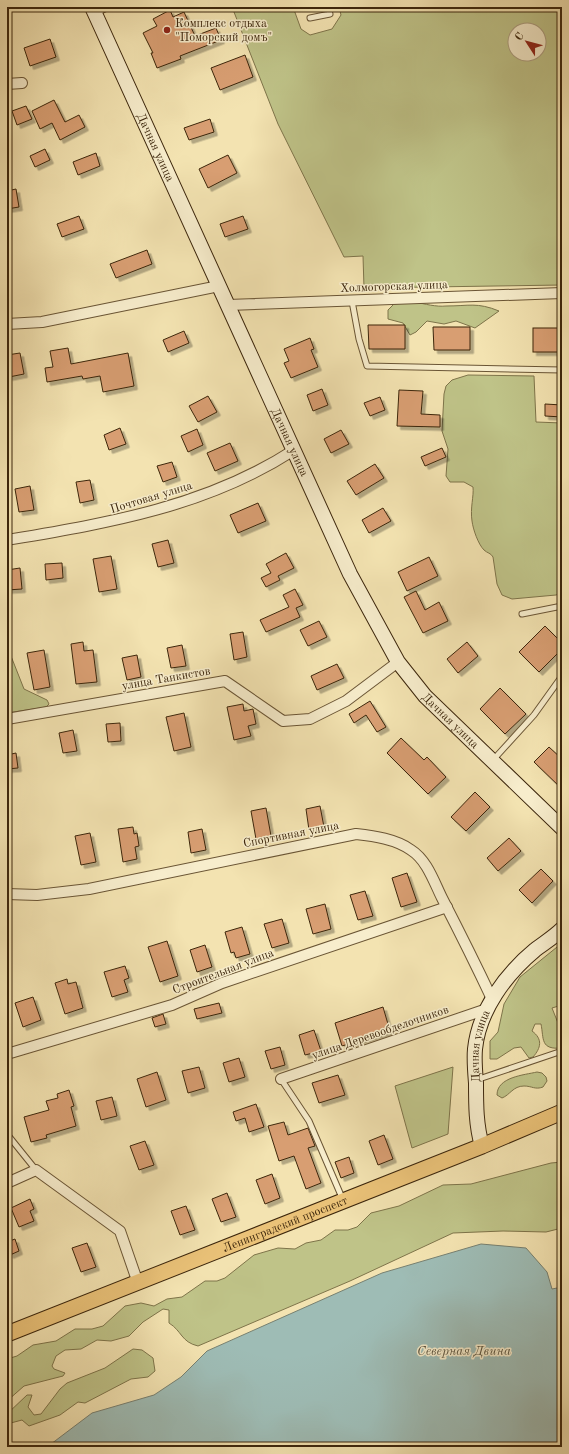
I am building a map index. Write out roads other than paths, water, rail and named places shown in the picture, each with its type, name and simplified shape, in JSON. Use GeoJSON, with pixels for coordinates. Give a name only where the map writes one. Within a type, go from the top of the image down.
{"type":"FeatureCollection","features":[{"type":"Feature","properties":{"kind":"main road","name":"Ленинградский проспект"},"geometry":{"type":"LineString","coordinates":[[7,1334],[482,1146],[562,1112]]}},
{"type":"Feature","properties":{"kind":"street","name":"Дачная улица"},"geometry":{"type":"LineString","coordinates":[[94,10],[350,574],[398,662],[425,696],[562,828]]}},
{"type":"Feature","properties":{"kind":"street"},"geometry":{"type":"LineString","coordinates":[[7,84],[22,82]]}},
{"type":"Feature","properties":{"kind":"street"},"geometry":{"type":"LineString","coordinates":[[7,324],[42,322],[219,286]]}},
{"type":"Feature","properties":{"kind":"street","name":"Холмогорская улица"},"geometry":{"type":"LineString","coordinates":[[228,305],[562,293]]}},
{"type":"Feature","properties":{"kind":"street","name":"Почтовая улица"},"geometry":{"type":"LineString","coordinates":[[7,540],[107,523],[173,506],[228,486],[272,464],[294,450]]}},
{"type":"Feature","properties":{"kind":"street","name":"улица Танкистов"},"geometry":{"type":"LineString","coordinates":[[7,719],[225,681],[283,721],[310,719],[346,701],[398,662]]}},
{"type":"Feature","properties":{"kind":"street","name":"Спортивная улица"},"geometry":{"type":"LineString","coordinates":[[7,894],[37,895],[89,889],[356,834],[385,839],[411,850],[425,865],[447,907],[489,1004]]}},
{"type":"Feature","properties":{"kind":"street","name":"Строительная улица"},"geometry":{"type":"LineString","coordinates":[[7,1054],[172,1004],[222,983],[447,907]]}},
{"type":"Feature","properties":{"kind":"street","name":"Дачная улица"},"geometry":{"type":"LineString","coordinates":[[482,1146],[477,1130],[475,1048],[478,1030],[489,1004],[518,967],[535,950],[562,929]]}},
{"type":"Feature","properties":{"kind":"street","name":"улица Деревообделочников"},"geometry":{"type":"LineString","coordinates":[[281,1079],[489,1004]]}},
{"type":"Feature","properties":{"kind":"street"},"geometry":{"type":"LineString","coordinates":[[7,1183],[36,1170],[120,1231],[138,1282]]}},
{"type":"Feature","properties":{"kind":"lane"},"geometry":{"type":"LineString","coordinates":[[94,10],[109,7]]}},
{"type":"Feature","properties":{"kind":"lane"},"geometry":{"type":"LineString","coordinates":[[310,18],[330,14],[328,7]]}},
{"type":"Feature","properties":{"kind":"lane"},"geometry":{"type":"LineString","coordinates":[[352,301],[367,366],[562,370]]}},
{"type":"Feature","properties":{"kind":"lane"},"geometry":{"type":"LineString","coordinates":[[522,614],[562,606]]}},
{"type":"Feature","properties":{"kind":"lane"},"geometry":{"type":"LineString","coordinates":[[492,760],[503,750],[534,715],[562,676]]}},
{"type":"Feature","properties":{"kind":"lane"},"geometry":{"type":"LineString","coordinates":[[476,1080],[562,1051]]}},
{"type":"Feature","properties":{"kind":"lane"},"geometry":{"type":"LineString","coordinates":[[281,1079],[309,1121],[339,1188],[343,1201]]}},
{"type":"Feature","properties":{"kind":"lane"},"geometry":{"type":"LineString","coordinates":[[7,1134],[36,1170]]}},
{"type":"Feature","properties":{"kind":"water","name":"Северная Двина"},"geometry":{"type":"Polygon","coordinates":[[[481,1244],[526,1248],[547,1272],[552,1289],[562,1287],[562,1447],[47,1447],[92,1413],[154,1395],[181,1377],[207,1351],[382,1273],[481,1244]]]}},
{"type":"Feature","properties":{"kind":"place","name":"Комплекс отдыха \"Поморский домъ\""},"geometry":{"type":"Point","coordinates":[167,30]}}]}
